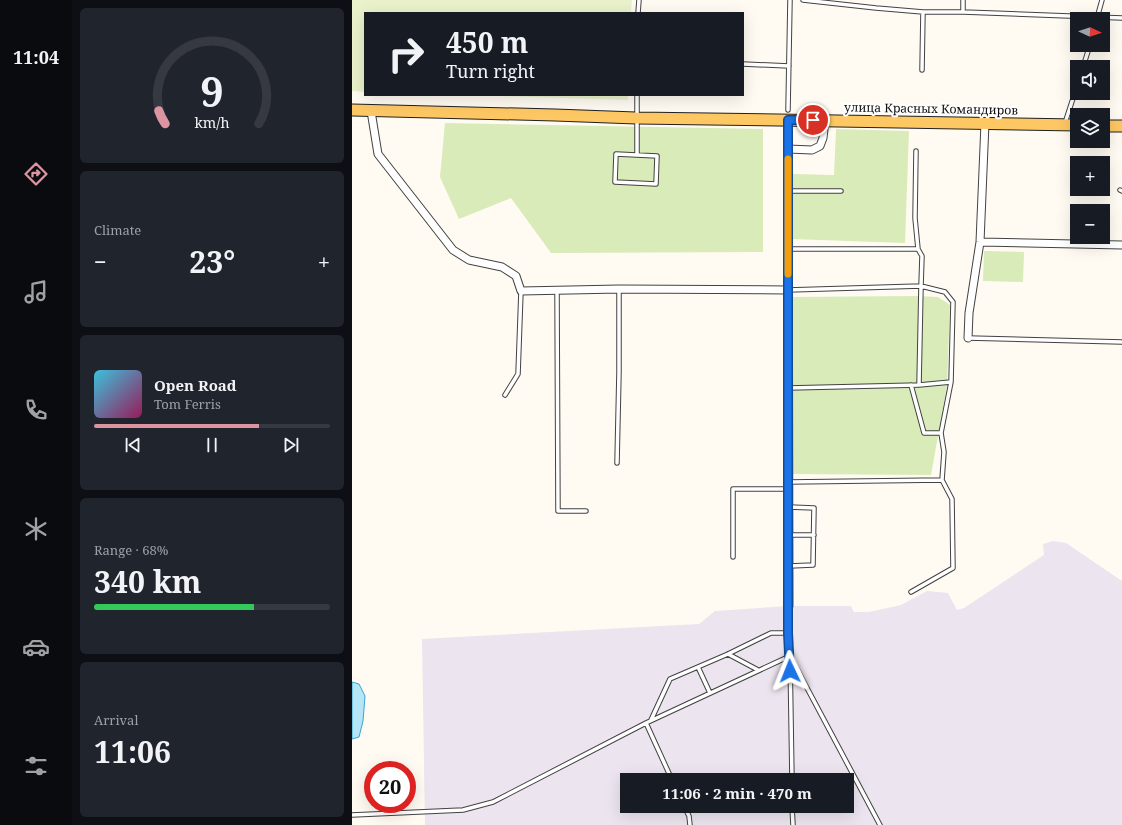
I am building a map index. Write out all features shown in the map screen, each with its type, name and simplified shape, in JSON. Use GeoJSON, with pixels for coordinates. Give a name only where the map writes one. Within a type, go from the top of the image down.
{"type":"FeatureCollection","features":[{"type":"Feature","properties":{"kind":"main road","name":"улица Красных Командиров"},"geometry":{"type":"LineString","coordinates":[[352,110],[636,118],[788,115],[825,120],[1070,125]]}},
{"type":"Feature","properties":{"kind":"main road"},"geometry":{"type":"LineString","coordinates":[[1110,126],[1122,126]]}},
{"type":"Feature","properties":{"kind":"street"},"geometry":{"type":"LineString","coordinates":[[371,111],[378,154],[453,250],[469,260],[502,267],[516,276],[521,291],[619,289],[788,290]]}},
{"type":"Feature","properties":{"kind":"street"},"geometry":{"type":"LineString","coordinates":[[788,115],[789,606]]}},
{"type":"Feature","properties":{"kind":"street"},"geometry":{"type":"LineString","coordinates":[[788,149],[812,150],[820,146],[824,138],[825,120]]}},
{"type":"Feature","properties":{"kind":"street"},"geometry":{"type":"LineString","coordinates":[[968,338],[969,313],[980,242],[985,124]]}},
{"type":"Feature","properties":{"kind":"street"},"geometry":{"type":"LineString","coordinates":[[980,242],[1122,245]]}},
{"type":"Feature","properties":{"kind":"lane"},"geometry":{"type":"LineString","coordinates":[[638,12],[639,0]]}},
{"type":"Feature","properties":{"kind":"lane"},"geometry":{"type":"LineString","coordinates":[[788,115],[790,0]]}},
{"type":"Feature","properties":{"kind":"lane"},"geometry":{"type":"LineString","coordinates":[[803,0],[923,12],[963,12],[1070,17]]}},
{"type":"Feature","properties":{"kind":"lane"},"geometry":{"type":"LineString","coordinates":[[963,0],[963,12]]}},
{"type":"Feature","properties":{"kind":"lane"},"geometry":{"type":"LineString","coordinates":[[1099,12],[1102,0]]}},
{"type":"Feature","properties":{"kind":"lane"},"geometry":{"type":"LineString","coordinates":[[922,70],[923,12]]}},
{"type":"Feature","properties":{"kind":"lane"},"geometry":{"type":"LineString","coordinates":[[1110,18],[1122,18]]}},
{"type":"Feature","properties":{"kind":"lane"},"geometry":{"type":"LineString","coordinates":[[744,64],[789,66]]}},
{"type":"Feature","properties":{"kind":"lane"},"geometry":{"type":"LineString","coordinates":[[637,96],[637,155]]}},
{"type":"Feature","properties":{"kind":"lane"},"geometry":{"type":"LineString","coordinates":[[1064,125],[1072,100]]}},
{"type":"Feature","properties":{"kind":"lane"},"geometry":{"type":"LineString","coordinates":[[916,151],[915,218],[918,250],[922,256],[919,385]]}},
{"type":"Feature","properties":{"kind":"lane"},"geometry":{"type":"LineString","coordinates":[[616,154],[637,155],[657,156],[656,184],[615,182],[616,154]]}},
{"type":"Feature","properties":{"kind":"lane"},"geometry":{"type":"LineString","coordinates":[[788,191],[841,191]]}},
{"type":"Feature","properties":{"kind":"lane"},"geometry":{"type":"LineString","coordinates":[[788,249],[918,250]]}},
{"type":"Feature","properties":{"kind":"lane"},"geometry":{"type":"LineString","coordinates":[[788,290],[921,286],[945,292],[953,302],[951,382],[941,433],[944,452],[942,480],[952,499],[953,568],[911,592]]}},
{"type":"Feature","properties":{"kind":"lane"},"geometry":{"type":"LineString","coordinates":[[617,463],[619,289]]}},
{"type":"Feature","properties":{"kind":"lane"},"geometry":{"type":"LineString","coordinates":[[557,290],[558,511],[586,511]]}},
{"type":"Feature","properties":{"kind":"lane"},"geometry":{"type":"LineString","coordinates":[[505,395],[518,374],[521,291]]}},
{"type":"Feature","properties":{"kind":"lane"},"geometry":{"type":"LineString","coordinates":[[968,338],[1122,342]]}},
{"type":"Feature","properties":{"kind":"lane"},"geometry":{"type":"LineString","coordinates":[[788,388],[919,385],[951,382]]}},
{"type":"Feature","properties":{"kind":"lane"},"geometry":{"type":"LineString","coordinates":[[911,385],[924,433],[941,433]]}},
{"type":"Feature","properties":{"kind":"lane"},"geometry":{"type":"LineString","coordinates":[[733,557],[733,489],[942,480]]}},
{"type":"Feature","properties":{"kind":"lane"},"geometry":{"type":"LineString","coordinates":[[789,507],[814,508],[813,565],[789,566]]}},
{"type":"Feature","properties":{"kind":"lane"},"geometry":{"type":"LineString","coordinates":[[789,535],[814,535]]}},
{"type":"Feature","properties":{"kind":"lane"},"geometry":{"type":"LineString","coordinates":[[789,606],[788,633],[790,656],[792,773]]}},
{"type":"Feature","properties":{"kind":"lane"},"geometry":{"type":"LineString","coordinates":[[669,773],[648,722],[670,679],[698,668],[771,633],[788,633]]}},
{"type":"Feature","properties":{"kind":"lane"},"geometry":{"type":"LineString","coordinates":[[728,654],[758,670]]}},
{"type":"Feature","properties":{"kind":"lane"},"geometry":{"type":"LineString","coordinates":[[352,814],[463,810],[493,802],[648,722],[790,656]]}},
{"type":"Feature","properties":{"kind":"lane"},"geometry":{"type":"LineString","coordinates":[[790,656],[880,825]]}},
{"type":"Feature","properties":{"kind":"lane"},"geometry":{"type":"LineString","coordinates":[[698,668],[710,693]]}},
{"type":"Feature","properties":{"kind":"lane"},"geometry":{"type":"LineString","coordinates":[[688,813],[690,825]]}},
{"type":"Feature","properties":{"kind":"lane"},"geometry":{"type":"LineString","coordinates":[[792,813],[793,825]]}},
{"type":"Feature","properties":{"kind":"shaded area"},"geometry":{"type":"Polygon","coordinates":[[[1053,541],[1066,543],[1122,581],[1122,825],[425,825],[422,639],[699,624],[715,611],[789,606],[851,606],[854,612],[869,612],[901,605],[927,591],[948,593],[957,610],[964,608],[1044,555],[1043,544],[1053,541]]]}},
{"type":"Feature","properties":{"kind":"green space"},"geometry":{"type":"Polygon","coordinates":[[[352,0],[632,0],[631,12],[364,12],[364,92],[352,91],[352,0]]]}},
{"type":"Feature","properties":{"kind":"green space"},"geometry":{"type":"Polygon","coordinates":[[[502,96],[628,96],[628,100],[502,96]]]}},
{"type":"Feature","properties":{"kind":"green space"},"geometry":{"type":"Polygon","coordinates":[[[445,123],[763,129],[763,252],[551,253],[511,198],[459,219],[440,177],[445,123]]]}},
{"type":"Feature","properties":{"kind":"green space"},"geometry":{"type":"Polygon","coordinates":[[[836,129],[909,131],[905,243],[791,239],[793,174],[834,175],[836,129]]]}},
{"type":"Feature","properties":{"kind":"green space"},"geometry":{"type":"Polygon","coordinates":[[[984,251],[1024,252],[1023,282],[983,281],[984,251]]]}},
{"type":"Feature","properties":{"kind":"green space"},"geometry":{"type":"Polygon","coordinates":[[[791,297],[938,297],[950,305],[947,386],[931,475],[793,474],[791,297]]]}},
{"type":"Feature","properties":{"kind":"water"},"geometry":{"type":"Polygon","coordinates":[[[352,682],[359,684],[365,696],[363,721],[359,737],[352,739],[352,682]]]}},
{"type":"Feature","properties":{"kind":"slow traffic"},"geometry":{"type":"LineString","coordinates":[[788,159],[788,274]]}},
{"type":"Feature","properties":{"kind":"route"},"geometry":{"type":"LineString","coordinates":[[790,671],[788,633],[788,120],[813,120]]}}]}
